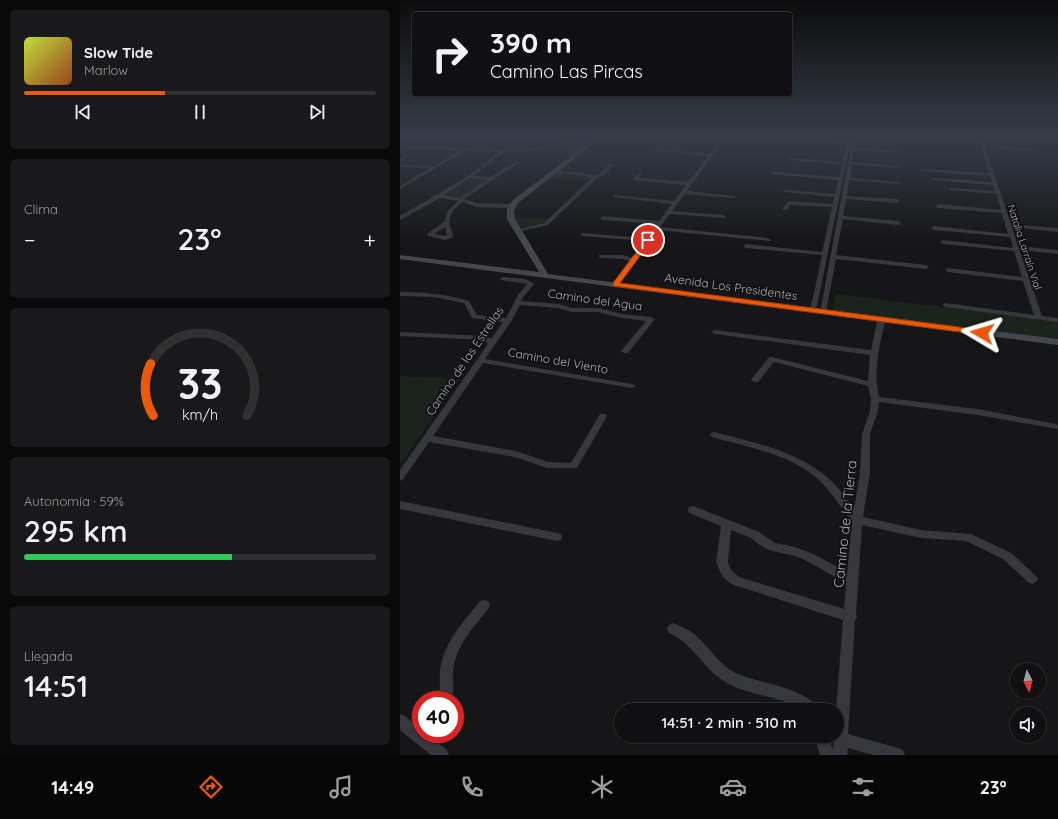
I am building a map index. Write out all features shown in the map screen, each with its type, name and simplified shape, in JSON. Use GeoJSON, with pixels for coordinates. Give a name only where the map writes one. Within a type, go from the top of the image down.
{"type":"FeatureCollection","features":[{"type":"Feature","properties":{"kind":"street"},"geometry":{"type":"LineString","coordinates":[[400,188],[429,171]]}},
{"type":"Feature","properties":{"kind":"street"},"geometry":{"type":"LineString","coordinates":[[400,218],[439,196],[478,171]]}},
{"type":"Feature","properties":{"kind":"street"},"geometry":{"type":"LineString","coordinates":[[447,223],[452,209],[461,201],[504,171]]}},
{"type":"Feature","properties":{"kind":"street"},"geometry":{"type":"LineString","coordinates":[[545,275],[510,216],[512,206],[553,172],[583,174],[595,177],[601,175],[605,171]]}},
{"type":"Feature","properties":{"kind":"street"},"geometry":{"type":"LineString","coordinates":[[615,284],[670,212],[699,171]]}},
{"type":"Feature","properties":{"kind":"street"},"geometry":{"type":"LineString","coordinates":[[812,311],[839,187],[844,171]]}},
{"type":"Feature","properties":{"kind":"street"},"geometry":{"type":"LineString","coordinates":[[823,312],[848,179],[848,171]]}},
{"type":"Feature","properties":{"kind":"street"},"geometry":{"type":"LineString","coordinates":[[939,171],[992,175]]}},
{"type":"Feature","properties":{"kind":"street","name":"Natalia Larraín Vial"},"geometry":{"type":"LineString","coordinates":[[991,171],[1039,318]]}},
{"type":"Feature","properties":{"kind":"street"},"geometry":{"type":"LineString","coordinates":[[772,173],[841,179]]}},
{"type":"Feature","properties":{"kind":"street"},"geometry":{"type":"LineString","coordinates":[[640,174],[635,179],[689,184]]}},
{"type":"Feature","properties":{"kind":"street"},"geometry":{"type":"LineString","coordinates":[[665,182],[671,176]]}},
{"type":"Feature","properties":{"kind":"street"},"geometry":{"type":"LineString","coordinates":[[469,177],[493,179]]}},
{"type":"Feature","properties":{"kind":"street"},"geometry":{"type":"LineString","coordinates":[[517,230],[541,226],[547,223],[595,180],[595,177]]}},
{"type":"Feature","properties":{"kind":"street"},"geometry":{"type":"LineString","coordinates":[[848,179],[898,183]]}},
{"type":"Feature","properties":{"kind":"street"},"geometry":{"type":"LineString","coordinates":[[934,179],[995,184]]}},
{"type":"Feature","properties":{"kind":"street"},"geometry":{"type":"LineString","coordinates":[[839,187],[846,188]]}},
{"type":"Feature","properties":{"kind":"street"},"geometry":{"type":"LineString","coordinates":[[950,189],[999,193]]}},
{"type":"Feature","properties":{"kind":"street"},"geometry":{"type":"LineString","coordinates":[[785,191],[837,196]]}},
{"type":"Feature","properties":{"kind":"street"},"geometry":{"type":"LineString","coordinates":[[684,192],[734,196]]}},
{"type":"Feature","properties":{"kind":"street"},"geometry":{"type":"LineString","coordinates":[[439,196],[480,206],[512,206]]}},
{"type":"Feature","properties":{"kind":"street"},"geometry":{"type":"LineString","coordinates":[[615,196],[676,202]]}},
{"type":"Feature","properties":{"kind":"street"},"geometry":{"type":"LineString","coordinates":[[844,197],[897,201]]}},
{"type":"Feature","properties":{"kind":"street"},"geometry":{"type":"LineString","coordinates":[[785,209],[789,203],[835,206]]}},
{"type":"Feature","properties":{"kind":"street"},"geometry":{"type":"LineString","coordinates":[[938,206],[1005,212]]}},
{"type":"Feature","properties":{"kind":"street"},"geometry":{"type":"LineString","coordinates":[[670,212],[723,217]]}},
{"type":"Feature","properties":{"kind":"street"},"geometry":{"type":"LineString","coordinates":[[841,217],[898,223]]}},
{"type":"Feature","properties":{"kind":"street"},"geometry":{"type":"LineString","coordinates":[[603,218],[768,240]]}},
{"type":"Feature","properties":{"kind":"street"},"geometry":{"type":"LineString","coordinates":[[1009,225],[1058,230]]}},
{"type":"Feature","properties":{"kind":"street"},"geometry":{"type":"LineString","coordinates":[[934,228],[1013,236]]}},
{"type":"Feature","properties":{"kind":"street"},"geometry":{"type":"LineString","coordinates":[[583,234],[648,240]]}},
{"type":"Feature","properties":{"kind":"street"},"geometry":{"type":"LineString","coordinates":[[943,242],[1058,252]]}},
{"type":"Feature","properties":{"kind":"street"},"geometry":{"type":"LineString","coordinates":[[746,246],[825,254]]}},
{"type":"Feature","properties":{"kind":"street"},"geometry":{"type":"LineString","coordinates":[[602,256],[623,257],[634,260]]}},
{"type":"Feature","properties":{"kind":"street","name":"Avenida Los Presidentes"},"geometry":{"type":"LineString","coordinates":[[400,257],[1058,342]]}},
{"type":"Feature","properties":{"kind":"street"},"geometry":{"type":"LineString","coordinates":[[834,257],[926,267]]}},
{"type":"Feature","properties":{"kind":"street"},"geometry":{"type":"LineString","coordinates":[[823,264],[832,265]]}},
{"type":"Feature","properties":{"kind":"street"},"geometry":{"type":"LineString","coordinates":[[948,270],[1026,279]]}},
{"type":"Feature","properties":{"kind":"street","name":"Camino de las Estrellas"},"geometry":{"type":"LineString","coordinates":[[400,477],[508,320],[521,295],[531,283],[503,279]]}},
{"type":"Feature","properties":{"kind":"street"},"geometry":{"type":"LineString","coordinates":[[400,294],[450,296],[467,302],[474,317],[508,320]]}},
{"type":"Feature","properties":{"kind":"street","name":"Camino del Agua"},"geometry":{"type":"LineString","coordinates":[[518,303],[559,306],[572,310],[598,310],[608,313],[651,318],[625,350]]}},
{"type":"Feature","properties":{"kind":"street"},"geometry":{"type":"LineString","coordinates":[[945,305],[1058,320]]}},
{"type":"Feature","properties":{"kind":"street","name":"Camino de la Tierra"},"geometry":{"type":"LineString","coordinates":[[844,703],[857,520],[865,473],[866,434],[874,411],[875,399],[872,384],[874,353],[881,322]]}},
{"type":"Feature","properties":{"kind":"street"},"geometry":{"type":"LineString","coordinates":[[716,332],[874,353]]}},
{"type":"Feature","properties":{"kind":"street"},"geometry":{"type":"LineString","coordinates":[[400,334],[486,338],[491,343]]}},
{"type":"Feature","properties":{"kind":"street"},"geometry":{"type":"LineString","coordinates":[[755,380],[772,359],[872,384]]}},
{"type":"Feature","properties":{"kind":"street","name":"Camino del Viento"},"geometry":{"type":"LineString","coordinates":[[480,360],[632,386]]}},
{"type":"Feature","properties":{"kind":"street"},"geometry":{"type":"LineString","coordinates":[[875,399],[971,412],[1056,427]]}},
{"type":"Feature","properties":{"kind":"street"},"geometry":{"type":"LineString","coordinates":[[426,438],[516,454],[547,465],[574,466],[603,416]]}},
{"type":"Feature","properties":{"kind":"street"},"geometry":{"type":"LineString","coordinates":[[714,435],[773,451],[804,464],[826,481],[857,520],[921,534],[967,537],[1007,556],[1032,579]]}},
{"type":"Feature","properties":{"kind":"street"},"geometry":{"type":"LineString","coordinates":[[400,505],[557,537]]}},
{"type":"Feature","properties":{"kind":"street"},"geometry":{"type":"LineString","coordinates":[[693,510],[755,535],[770,547],[801,554],[852,580]]}},
{"type":"Feature","properties":{"kind":"street"},"geometry":{"type":"LineString","coordinates":[[727,523],[722,562],[726,573],[735,581],[851,617]]}},
{"type":"Feature","properties":{"kind":"street"},"geometry":{"type":"LineString","coordinates":[[446,691],[447,667],[450,653],[456,639],[484,605]]}},
{"type":"Feature","properties":{"kind":"street"},"geometry":{"type":"LineString","coordinates":[[673,629],[682,632],[692,639],[717,668],[730,678],[802,703]]}},
{"type":"Feature","properties":{"kind":"street"},"geometry":{"type":"LineString","coordinates":[[400,721],[412,728]]}},
{"type":"Feature","properties":{"kind":"street"},"geometry":{"type":"LineString","coordinates":[[844,740],[898,755]]}},
{"type":"Feature","properties":{"kind":"street"},"geometry":{"type":"LineString","coordinates":[[432,743],[442,755]]}},
{"type":"Feature","properties":{"kind":"street"},"geometry":{"type":"LineString","coordinates":[[823,743],[828,755]]}},
{"type":"Feature","properties":{"kind":"street","name":"Camino de la Tierra"},"geometry":{"type":"LineString","coordinates":[[840,755],[841,743]]}},
{"type":"Feature","properties":{"kind":"shaded area"},"geometry":{"type":"Polygon","coordinates":[[[555,173],[589,175],[593,177],[590,181],[549,178],[555,173]]]}},
{"type":"Feature","properties":{"kind":"shaded area"},"geometry":{"type":"Polygon","coordinates":[[[469,178],[489,179],[461,198],[444,195],[469,178]]]}},
{"type":"Feature","properties":{"kind":"shaded area"},"geometry":{"type":"Polygon","coordinates":[[[514,217],[548,219],[542,223],[522,228],[514,217]]]}},
{"type":"Feature","properties":{"kind":"shaded area"},"geometry":{"type":"Polygon","coordinates":[[[835,294],[1058,321],[1058,339],[833,311],[835,294]]]}},
{"type":"Feature","properties":{"kind":"shaded area"},"geometry":{"type":"Polygon","coordinates":[[[400,376],[460,379],[400,465],[400,376]]]}},
{"type":"Feature","properties":{"kind":"route"},"geometry":{"type":"LineString","coordinates":[[648,240],[615,284],[982,333]]}}]}
